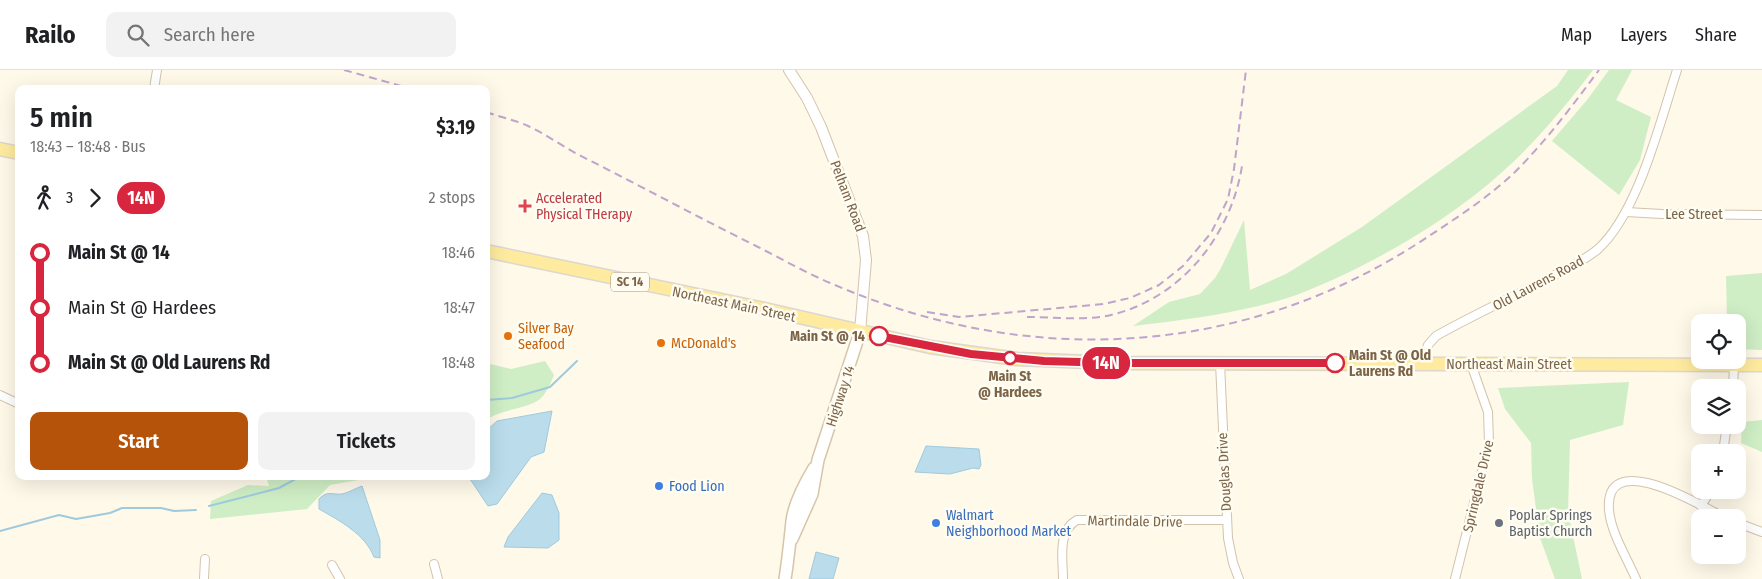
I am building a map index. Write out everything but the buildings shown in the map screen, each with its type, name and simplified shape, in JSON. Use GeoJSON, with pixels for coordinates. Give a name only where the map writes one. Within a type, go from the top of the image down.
{"type":"FeatureCollection","features":[{"type":"Feature","properties":{"kind":"main road"},"geometry":{"type":"LineString","coordinates":[[0,149],[15,152]]}},
{"type":"Feature","properties":{"kind":"main road","name":"Northeast Main Street"},"geometry":{"type":"LineString","coordinates":[[490,252],[760,308],[930,347],[1018,359],[1096,363],[1691,365]]}},
{"type":"Feature","properties":{"kind":"main road","name":"Highway 14"},"geometry":{"type":"LineString","coordinates":[[786,579],[792,540],[792,520],[806,480],[818,460],[860,332]]}},
{"type":"Feature","properties":{"kind":"main road","name":"Northeast Main Street"},"geometry":{"type":"LineString","coordinates":[[1746,365],[1762,365]]}},
{"type":"Feature","properties":{"kind":"street"},"geometry":{"type":"LineString","coordinates":[[155,85],[158,70]]}},
{"type":"Feature","properties":{"kind":"street","name":"Pelham Road"},"geometry":{"type":"LineString","coordinates":[[789,70],[807,98],[821,127],[854,207],[863,236],[866,260],[860,332]]}},
{"type":"Feature","properties":{"kind":"street","name":"Old Laurens Road"},"geometry":{"type":"LineString","coordinates":[[1422,364],[1428,345],[1436,336],[1584,259],[1607,239],[1626,212],[1678,70]]}},
{"type":"Feature","properties":{"kind":"street","name":"Lee Street"},"geometry":{"type":"LineString","coordinates":[[1626,212],[1762,215]]}},
{"type":"Feature","properties":{"kind":"street","name":"Douglas Drive"},"geometry":{"type":"LineString","coordinates":[[1220,362],[1227,520],[1230,553],[1239,579]]}},
{"type":"Feature","properties":{"kind":"street","name":"Springdale Drive"},"geometry":{"type":"LineString","coordinates":[[1455,579],[1489,443],[1488,412],[1471,364]]}},
{"type":"Feature","properties":{"kind":"street"},"geometry":{"type":"LineString","coordinates":[[0,395],[15,402]]}},
{"type":"Feature","properties":{"kind":"street"},"geometry":{"type":"LineString","coordinates":[[1636,579],[1610,512],[1610,497],[1615,489],[1626,481],[1641,480],[1707,509]]}},
{"type":"Feature","properties":{"kind":"street"},"geometry":{"type":"LineString","coordinates":[[1701,506],[1705,499]]}},
{"type":"Feature","properties":{"kind":"street","name":"Martindale Drive"},"geometry":{"type":"LineString","coordinates":[[1063,579],[1063,540],[1068,526],[1077,520],[1227,520]]}},
{"type":"Feature","properties":{"kind":"street"},"geometry":{"type":"LineString","coordinates":[[1746,526],[1762,532]]}},
{"type":"Feature","properties":{"kind":"street"},"geometry":{"type":"LineString","coordinates":[[204,579],[205,560]]}},
{"type":"Feature","properties":{"kind":"street"},"geometry":{"type":"LineString","coordinates":[[434,564],[438,579]]}},
{"type":"Feature","properties":{"kind":"street"},"geometry":{"type":"LineString","coordinates":[[332,566],[340,579]]}},
{"type":"Feature","properties":{"kind":"green space"},"geometry":{"type":"Polygon","coordinates":[[[1568,70],[1593,70],[1549,125],[1500,174],[1455,210],[1405,242],[1352,271],[1299,294],[1280,300],[1260,306],[1217,314],[1133,326],[1169,302],[1200,294],[1215,278],[1221,268],[1244,220],[1250,290],[1286,274],[1362,227],[1557,86],[1568,70]]]}},
{"type":"Feature","properties":{"kind":"green space"},"geometry":{"type":"Polygon","coordinates":[[[1609,70],[1632,70],[1616,100],[1651,117],[1640,160],[1619,195],[1552,141],[1587,100],[1609,70]]]}},
{"type":"Feature","properties":{"kind":"green space"},"geometry":{"type":"Polygon","coordinates":[[[1762,273],[1762,350],[1746,349],[1746,314],[1727,314],[1726,276],[1762,273]]]}},
{"type":"Feature","properties":{"kind":"green space"},"geometry":{"type":"Polygon","coordinates":[[[545,361],[554,375],[548,389],[538,400],[532,404],[490,418],[490,364],[511,369],[545,361]]]}},
{"type":"Feature","properties":{"kind":"green space"},"geometry":{"type":"Polygon","coordinates":[[[1629,382],[1623,425],[1570,440],[1568,512],[1582,579],[1555,579],[1540,538],[1532,479],[1531,443],[1505,409],[1498,388],[1629,382]]]}},
{"type":"Feature","properties":{"kind":"green space"},"geometry":{"type":"Polygon","coordinates":[[[1762,420],[1762,452],[1741,443],[1741,434],[1746,434],[1746,422],[1762,420]]]}},
{"type":"Feature","properties":{"kind":"green space"},"geometry":{"type":"Polygon","coordinates":[[[267,480],[358,480],[330,485],[307,509],[210,519],[211,501],[248,485],[269,486],[267,480]]]}},
{"type":"Feature","properties":{"kind":"water"},"geometry":{"type":"Polygon","coordinates":[[[552,411],[544,452],[531,457],[497,504],[488,506],[471,480],[490,480],[490,427],[497,421],[552,411]]]}},
{"type":"Feature","properties":{"kind":"water"},"geometry":{"type":"Polygon","coordinates":[[[926,446],[979,449],[981,465],[979,469],[973,468],[950,474],[915,472],[926,446]]]}},
{"type":"Feature","properties":{"kind":"water"},"geometry":{"type":"Polygon","coordinates":[[[362,486],[380,540],[380,558],[374,557],[365,541],[351,529],[319,509],[319,499],[325,495],[330,493],[347,493],[362,486]]]}},
{"type":"Feature","properties":{"kind":"water"},"geometry":{"type":"Polygon","coordinates":[[[542,493],[552,495],[559,513],[559,540],[548,548],[504,547],[508,537],[542,493]]]}},
{"type":"Feature","properties":{"kind":"water"},"geometry":{"type":"Polygon","coordinates":[[[816,552],[839,558],[833,579],[809,579],[816,552]]]}},
{"type":"Feature","properties":{"kind":"waterway"},"geometry":{"type":"LineString","coordinates":[[490,400],[512,398],[550,387],[577,361]]}},
{"type":"Feature","properties":{"kind":"waterway"},"geometry":{"type":"LineString","coordinates":[[209,506],[279,488],[294,480]]}},
{"type":"Feature","properties":{"kind":"waterway"},"geometry":{"type":"LineString","coordinates":[[0,531],[59,515],[76,519],[110,513],[122,508],[161,508],[174,511],[196,510]]}},
{"type":"Feature","properties":{"kind":"railway"},"geometry":{"type":"LineString","coordinates":[[344,70],[398,85]]}},
{"type":"Feature","properties":{"kind":"railway"},"geometry":{"type":"LineString","coordinates":[[927,312],[959,317],[1103,304],[1130,298],[1159,285],[1183,266],[1211,233],[1228,199],[1234,169],[1246,70]]}},
{"type":"Feature","properties":{"kind":"railway"},"geometry":{"type":"LineString","coordinates":[[490,113],[534,129],[577,154],[815,276],[910,312],[986,330],[1062,339],[1139,338],[1214,327],[1288,307],[1360,276],[1429,236],[1474,206],[1515,172],[1548,135],[1599,70]]}},
{"type":"Feature","properties":{"kind":"railway"},"geometry":{"type":"LineString","coordinates":[[1027,317],[1101,317],[1137,307],[1160,294],[1181,279],[1199,260],[1214,239],[1227,216],[1236,192],[1242,166]]}},
{"type":"Feature","properties":{"kind":"bus line","name":"14N"},"geometry":{"type":"LineString","coordinates":[[879,336],[971,354],[1044,361],[1096,363],[1335,363]]}},
{"type":"Feature","properties":{"kind":"place","name":"Accelerated Physical THerapy"},"geometry":{"type":"Point","coordinates":[525,206]}},
{"type":"Feature","properties":{"kind":"place","name":"Silver Bay Seafood"},"geometry":{"type":"Point","coordinates":[508,336]}},
{"type":"Feature","properties":{"kind":"place","name":"Main St @ 14"},"geometry":{"type":"Point","coordinates":[879,336]}},
{"type":"Feature","properties":{"kind":"place","name":"McDonald's"},"geometry":{"type":"Point","coordinates":[661,343]}},
{"type":"Feature","properties":{"kind":"place","name":"Main St @ Hardees"},"geometry":{"type":"Point","coordinates":[1010,358]}},
{"type":"Feature","properties":{"kind":"place","name":"Main St @ Old Laurens Rd"},"geometry":{"type":"Point","coordinates":[1335,363]}},
{"type":"Feature","properties":{"kind":"place","name":"Food Lion"},"geometry":{"type":"Point","coordinates":[659,486]}},
{"type":"Feature","properties":{"kind":"place","name":"Walmart Neighborhood Market"},"geometry":{"type":"Point","coordinates":[936,523]}},
{"type":"Feature","properties":{"kind":"place","name":"Poplar Springs Baptist Church"},"geometry":{"type":"Point","coordinates":[1499,523]}}]}
